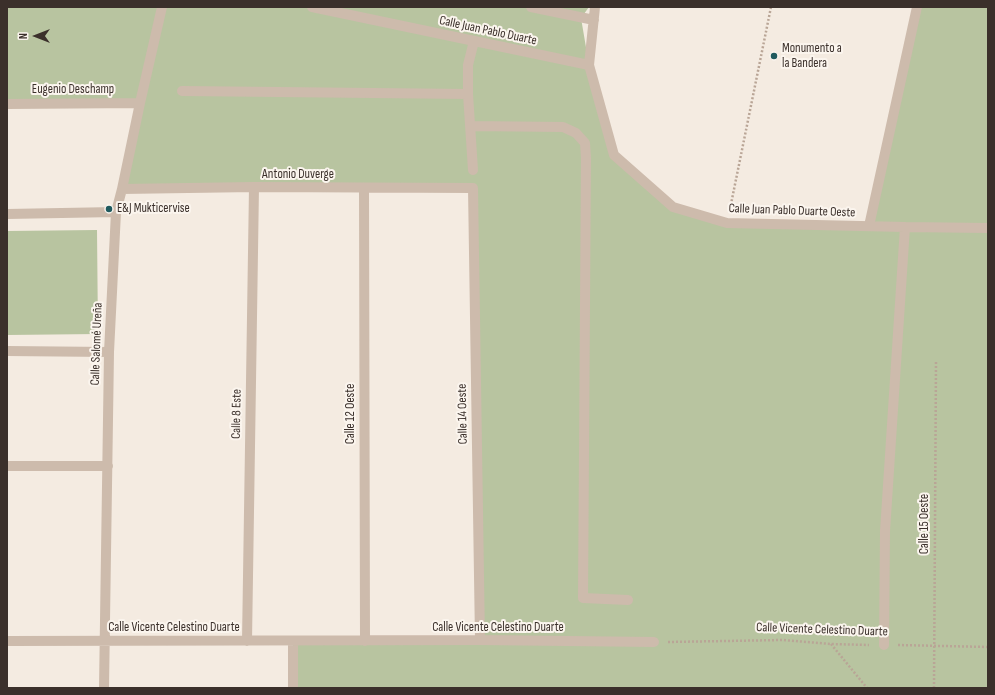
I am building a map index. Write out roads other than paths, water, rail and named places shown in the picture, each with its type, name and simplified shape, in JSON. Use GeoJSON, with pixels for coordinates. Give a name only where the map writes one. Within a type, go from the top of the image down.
{"type":"FeatureCollection","features":[{"type":"Feature","properties":{"kind":"street","name":"Calle Salomé Ureña"},"geometry":{"type":"LineString","coordinates":[[104,688],[109,352],[116,212],[162,7]]}},
{"type":"Feature","properties":{"kind":"street","name":"Calle Juan Pablo Duarte"},"geometry":{"type":"LineString","coordinates":[[312,7],[589,65]]}},
{"type":"Feature","properties":{"kind":"street"},"geometry":{"type":"LineString","coordinates":[[531,7],[594,20]]}},
{"type":"Feature","properties":{"kind":"street"},"geometry":{"type":"LineString","coordinates":[[589,65],[595,7]]}},
{"type":"Feature","properties":{"kind":"street"},"geometry":{"type":"LineString","coordinates":[[869,226],[917,7]]}},
{"type":"Feature","properties":{"kind":"street"},"geometry":{"type":"LineString","coordinates":[[473,170],[468,94],[468,65],[474,41]]}},
{"type":"Feature","properties":{"kind":"street","name":"Calle Juan Pablo Duarte Oeste"},"geometry":{"type":"LineString","coordinates":[[589,65],[614,155],[673,207],[727,223],[988,228]]}},
{"type":"Feature","properties":{"kind":"street"},"geometry":{"type":"LineString","coordinates":[[182,90],[468,94]]}},
{"type":"Feature","properties":{"kind":"street","name":"Eugenio Deschamp"},"geometry":{"type":"LineString","coordinates":[[7,104],[140,103]]}},
{"type":"Feature","properties":{"kind":"street"},"geometry":{"type":"LineString","coordinates":[[470,126],[563,127],[576,133],[585,143],[583,598],[628,600]]}},
{"type":"Feature","properties":{"kind":"street","name":"Calle 8 Este"},"geometry":{"type":"LineString","coordinates":[[247,640],[254,188]]}},
{"type":"Feature","properties":{"kind":"street","name":"Calle 12 Oeste"},"geometry":{"type":"LineString","coordinates":[[364,188],[364,640]]}},
{"type":"Feature","properties":{"kind":"street","name":"Antonio Duverge"},"geometry":{"type":"LineString","coordinates":[[122,189],[473,188]]}},
{"type":"Feature","properties":{"kind":"street","name":"Calle 14 Oeste"},"geometry":{"type":"LineString","coordinates":[[473,188],[480,640]]}},
{"type":"Feature","properties":{"kind":"street"},"geometry":{"type":"LineString","coordinates":[[7,214],[116,212]]}},
{"type":"Feature","properties":{"kind":"street"},"geometry":{"type":"LineString","coordinates":[[884,645],[884,531],[905,227]]}},
{"type":"Feature","properties":{"kind":"street"},"geometry":{"type":"LineString","coordinates":[[7,351],[109,352]]}},
{"type":"Feature","properties":{"kind":"street"},"geometry":{"type":"LineString","coordinates":[[7,466],[108,466]]}},
{"type":"Feature","properties":{"kind":"street"},"geometry":{"type":"LineString","coordinates":[[293,640],[293,688]]}},
{"type":"Feature","properties":{"kind":"street","name":"Calle Vicente Celestino Duarte"},"geometry":{"type":"LineString","coordinates":[[7,641],[480,640],[654,642]]}},
{"type":"Feature","properties":{"kind":"place","name":"Monumento a la Bandera"},"geometry":{"type":"Point","coordinates":[774,56]}},
{"type":"Feature","properties":{"kind":"place","name":"E&J Mukticervise"},"geometry":{"type":"Point","coordinates":[109,209]}}]}
